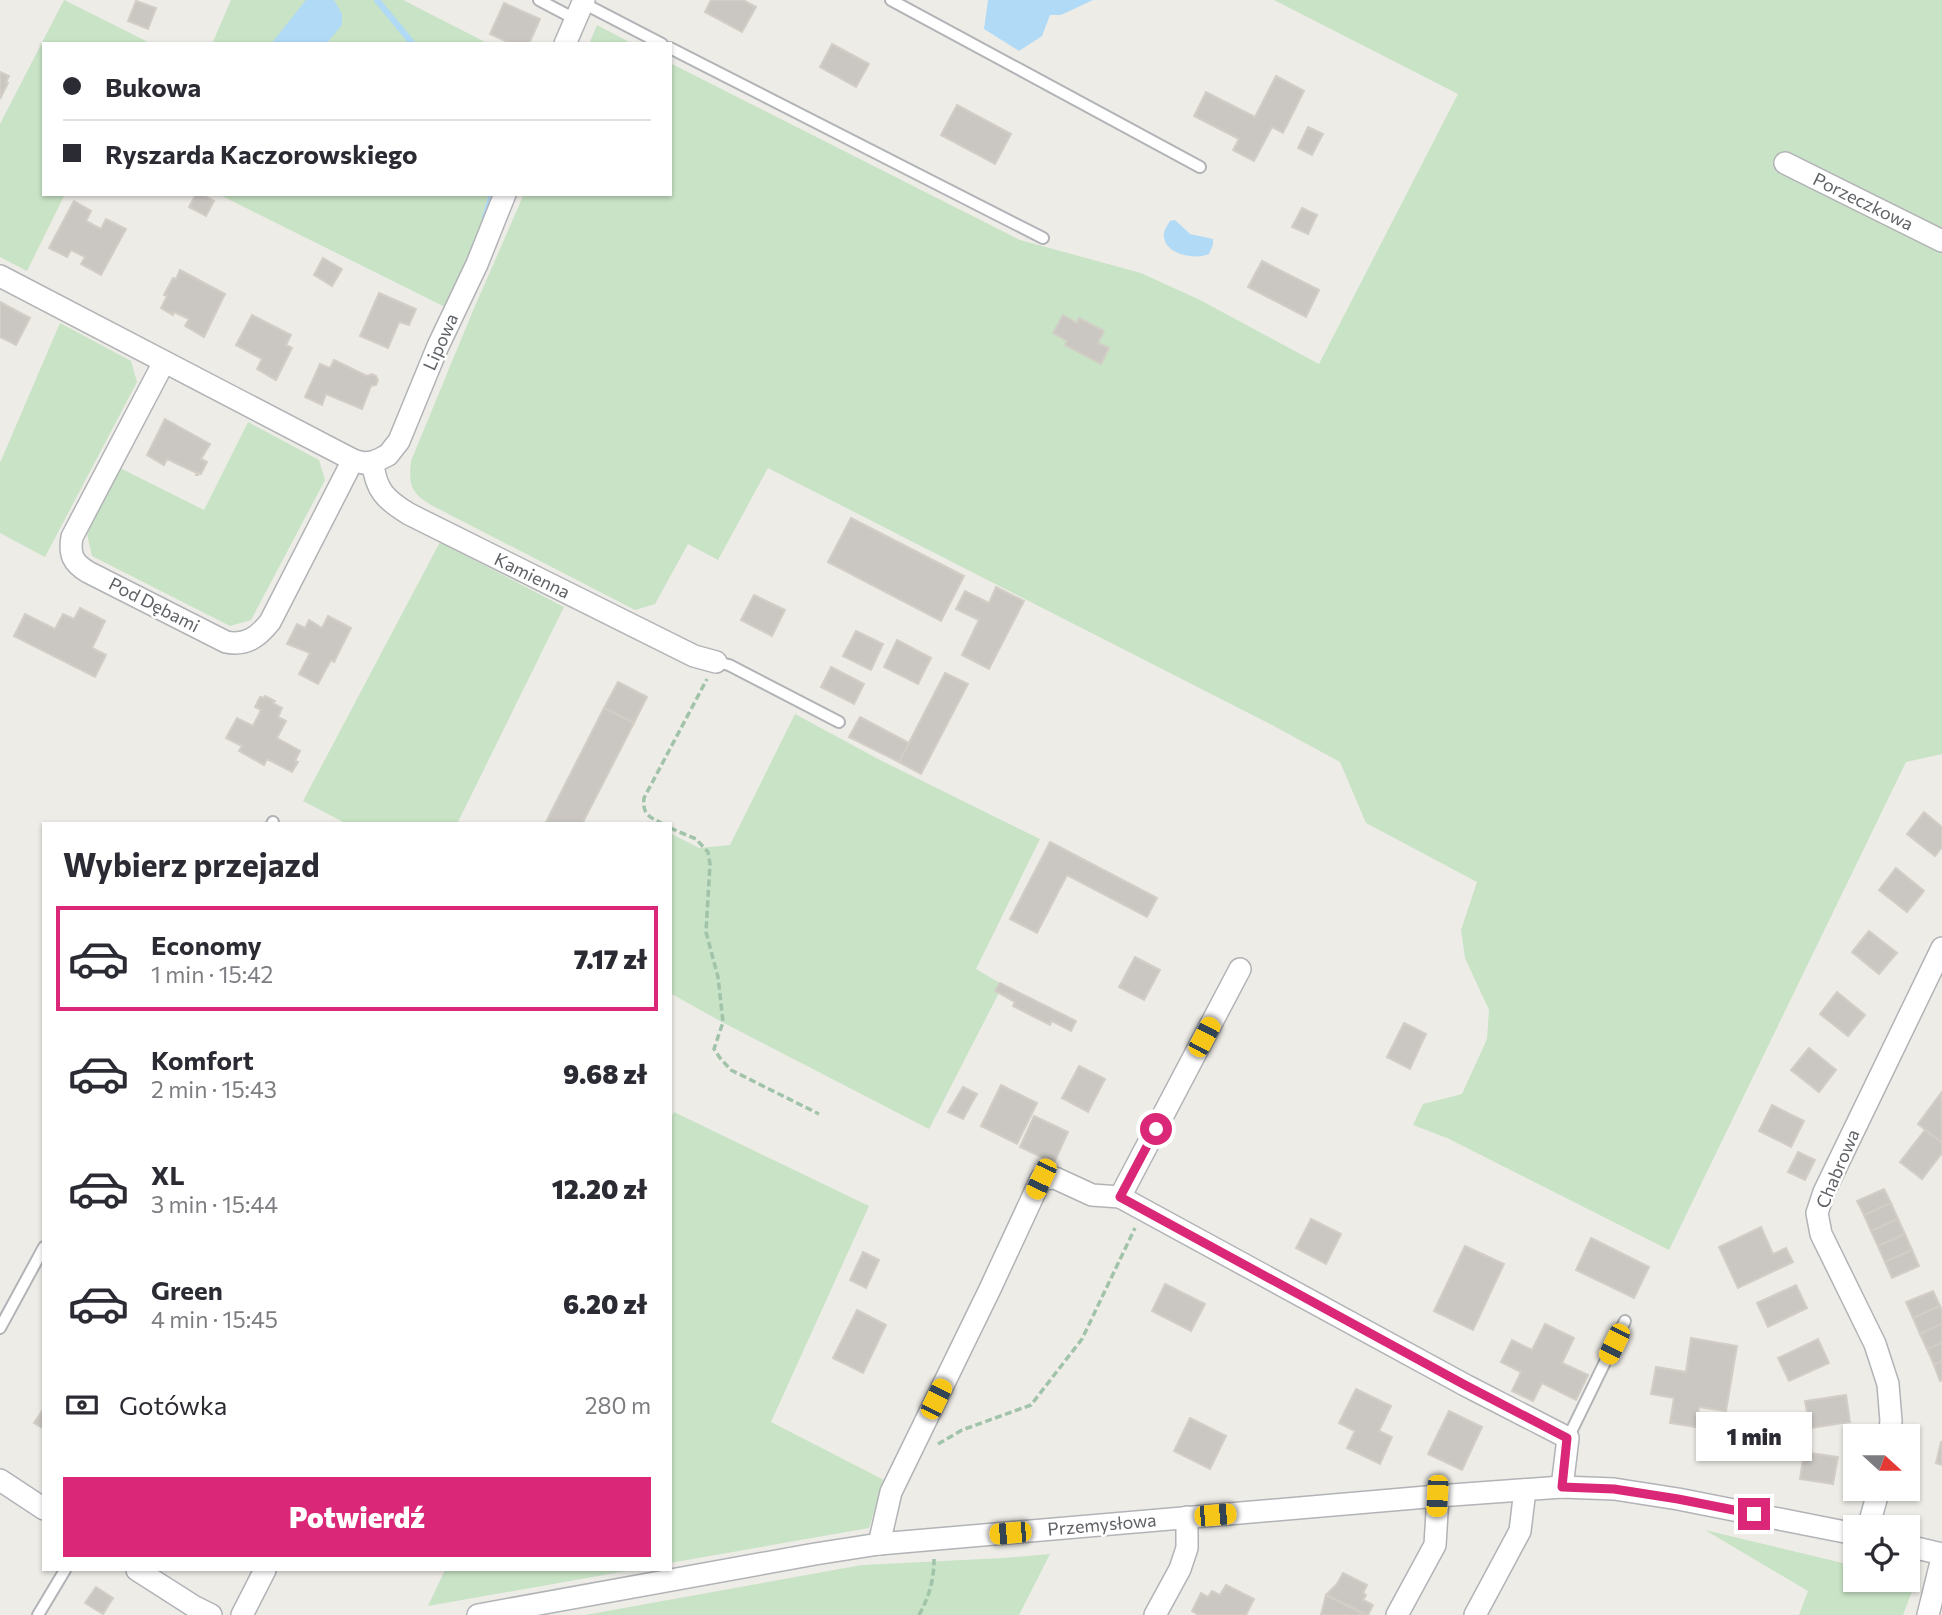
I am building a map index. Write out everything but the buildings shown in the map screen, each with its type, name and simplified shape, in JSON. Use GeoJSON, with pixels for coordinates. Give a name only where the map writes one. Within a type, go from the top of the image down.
{"type":"FeatureCollection","features":[{"type":"Feature","properties":{"kind":"street"},"geometry":{"type":"LineString","coordinates":[[566,42],[581,7]]}},
{"type":"Feature","properties":{"kind":"street","name":"Porzeczkowa"},"geometry":{"type":"LineString","coordinates":[[1785,163],[1942,242]]}},
{"type":"Feature","properties":{"kind":"street","name":"Lipowa"},"geometry":{"type":"LineString","coordinates":[[363,461],[388,455],[399,441],[504,196]]}},
{"type":"Feature","properties":{"kind":"street"},"geometry":{"type":"LineString","coordinates":[[0,276],[164,362],[363,461]]}},
{"type":"Feature","properties":{"kind":"street","name":"Pod Dębami"},"geometry":{"type":"LineString","coordinates":[[164,362],[72,537],[71,554],[74,562],[88,572],[226,642],[247,642],[257,637],[270,622],[363,461]]}},
{"type":"Feature","properties":{"kind":"street","name":"Kamienna"},"geometry":{"type":"LineString","coordinates":[[363,461],[392,504],[429,525],[694,656],[716,662]]}},
{"type":"Feature","properties":{"kind":"street","name":"Chabrowa"},"geometry":{"type":"LineString","coordinates":[[1891,1424],[1888,1384],[1875,1344],[1821,1234],[1817,1213],[1824,1192],[1942,948]]}},
{"type":"Feature","properties":{"kind":"street"},"geometry":{"type":"LineString","coordinates":[[1120,1197],[1240,969]]}},
{"type":"Feature","properties":{"kind":"street"},"geometry":{"type":"LineString","coordinates":[[879,1544],[891,1492],[1041,1179],[1055,1178],[1092,1195],[1120,1197],[1567,1438],[1562,1487]]}},
{"type":"Feature","properties":{"kind":"street"},"geometry":{"type":"LineString","coordinates":[[0,1480],[42,1508]]}},
{"type":"Feature","properties":{"kind":"street","name":"Przemysłowa"},"geometry":{"type":"LineString","coordinates":[[478,1615],[879,1544],[1562,1487],[1614,1489],[1678,1499],[1843,1532]]}},
{"type":"Feature","properties":{"kind":"street"},"geometry":{"type":"LineString","coordinates":[[1475,1615],[1520,1531],[1525,1490]]}},
{"type":"Feature","properties":{"kind":"street"},"geometry":{"type":"LineString","coordinates":[[1397,1615],[1435,1545],[1437,1496]]}},
{"type":"Feature","properties":{"kind":"street"},"geometry":{"type":"LineString","coordinates":[[1155,1615],[1180,1569],[1187,1548],[1187,1517]]}},
{"type":"Feature","properties":{"kind":"street"},"geometry":{"type":"LineString","coordinates":[[1920,1550],[1942,1556],[1928,1615]]}},
{"type":"Feature","properties":{"kind":"street"},"geometry":{"type":"LineString","coordinates":[[139,1571],[211,1615]]}},
{"type":"Feature","properties":{"kind":"street"},"geometry":{"type":"LineString","coordinates":[[242,1615],[264,1571]]}},
{"type":"Feature","properties":{"kind":"lane"},"geometry":{"type":"LineString","coordinates":[[539,0],[581,7],[658,42]]}},
{"type":"Feature","properties":{"kind":"lane"},"geometry":{"type":"LineString","coordinates":[[891,0],[1200,167]]}},
{"type":"Feature","properties":{"kind":"lane"},"geometry":{"type":"LineString","coordinates":[[672,49],[1043,238]]}},
{"type":"Feature","properties":{"kind":"lane"},"geometry":{"type":"LineString","coordinates":[[716,662],[729,665],[839,722]]}},
{"type":"Feature","properties":{"kind":"lane"},"geometry":{"type":"LineString","coordinates":[[0,1328],[42,1251]]}},
{"type":"Feature","properties":{"kind":"lane"},"geometry":{"type":"LineString","coordinates":[[1567,1438],[1625,1321]]}},
{"type":"Feature","properties":{"kind":"lane"},"geometry":{"type":"LineString","coordinates":[[38,1615],[64,1571]]}},
{"type":"Feature","properties":{"kind":"path"},"geometry":{"type":"LineString","coordinates":[[660,822],[644,811],[644,798],[716,662]]}},
{"type":"Feature","properties":{"kind":"path"},"geometry":{"type":"LineString","coordinates":[[672,829],[696,839],[708,852],[710,864],[706,932],[718,977],[723,1022],[714,1049],[731,1070],[819,1114]]}},
{"type":"Feature","properties":{"kind":"path"},"geometry":{"type":"LineString","coordinates":[[939,1444],[962,1430],[1031,1405],[1082,1339],[1144,1210]]}},
{"type":"Feature","properties":{"kind":"path"},"geometry":{"type":"LineString","coordinates":[[919,1615],[934,1578],[933,1539]]}},
{"type":"Feature","properties":{"kind":"green space"},"geometry":{"type":"Polygon","coordinates":[[[64,0],[148,42],[42,42],[64,0]]]}},
{"type":"Feature","properties":{"kind":"green space"},"geometry":{"type":"Polygon","coordinates":[[[231,0],[403,0],[485,42],[213,42],[231,0]]]}},
{"type":"Feature","properties":{"kind":"green space"},"geometry":{"type":"Polygon","coordinates":[[[1274,0],[1942,0],[1942,754],[1906,762],[1669,1250],[1447,1138],[1413,1125],[1423,1104],[1462,1094],[1487,1039],[1489,1010],[1465,958],[1461,930],[1477,882],[1366,823],[1340,762],[768,468],[718,560],[688,544],[655,604],[635,610],[435,507],[421,498],[411,484],[411,461],[523,196],[672,196],[672,64],[1020,240],[1141,273],[1200,300],[1319,364],[1458,94],[1274,0]]]}},
{"type":"Feature","properties":{"kind":"green space"},"geometry":{"type":"Polygon","coordinates":[[[597,25],[629,42],[590,42],[597,25]]]}},
{"type":"Feature","properties":{"kind":"green space"},"geometry":{"type":"Polygon","coordinates":[[[42,43],[42,196],[64,196],[27,271],[0,257],[0,124],[42,43]]]}},
{"type":"Feature","properties":{"kind":"green space"},"geometry":{"type":"Polygon","coordinates":[[[222,196],[497,196],[447,308],[222,196]]]}},
{"type":"Feature","properties":{"kind":"green space"},"geometry":{"type":"Polygon","coordinates":[[[60,323],[131,361],[137,382],[45,557],[0,533],[0,463],[60,323]]]}},
{"type":"Feature","properties":{"kind":"green space"},"geometry":{"type":"Polygon","coordinates":[[[248,422],[319,460],[325,480],[251,620],[230,626],[92,556],[87,534],[120,468],[204,510],[248,422]]]}},
{"type":"Feature","properties":{"kind":"green space"},"geometry":{"type":"Polygon","coordinates":[[[440,542],[564,607],[458,822],[343,822],[303,801],[440,542]]]}},
{"type":"Feature","properties":{"kind":"green space"},"geometry":{"type":"Polygon","coordinates":[[[795,714],[880,760],[1040,839],[976,969],[1003,985],[929,1129],[672,994],[672,834],[699,848],[730,845],[795,714]]]}},
{"type":"Feature","properties":{"kind":"green space"},"geometry":{"type":"Polygon","coordinates":[[[674,1112],[869,1206],[771,1422],[884,1480],[869,1528],[672,1563],[674,1112]]]}},
{"type":"Feature","properties":{"kind":"green space"},"geometry":{"type":"Polygon","coordinates":[[[1705,1530],[1843,1563],[1843,1592],[1912,1592],[1903,1615],[1799,1615],[1808,1591],[1705,1530]]]}},
{"type":"Feature","properties":{"kind":"green space"},"geometry":{"type":"Polygon","coordinates":[[[1050,1554],[1019,1615],[585,1615],[862,1565],[1050,1554]]]}},
{"type":"Feature","properties":{"kind":"green space"},"geometry":{"type":"Polygon","coordinates":[[[445,1571],[626,1571],[428,1606],[445,1571]]]}},
{"type":"Feature","properties":{"kind":"water"},"geometry":{"type":"Polygon","coordinates":[[[306,0],[334,0],[342,14],[342,25],[328,42],[273,42],[306,0]]]}},
{"type":"Feature","properties":{"kind":"water"},"geometry":{"type":"Polygon","coordinates":[[[988,0],[1093,0],[1061,15],[1050,15],[1042,36],[1019,51],[984,29],[988,0]]]}},
{"type":"Feature","properties":{"kind":"water"},"geometry":{"type":"Polygon","coordinates":[[[1175,220],[1190,234],[1213,239],[1209,254],[1190,256],[1170,248],[1164,233],[1170,221],[1175,220]]]}},
{"type":"Feature","properties":{"kind":"waterway"},"geometry":{"type":"LineString","coordinates":[[377,0],[411,42]]}},
{"type":"Feature","properties":{"kind":"waterway"},"geometry":{"type":"LineString","coordinates":[[485,217],[491,196]]}},
{"type":"Feature","properties":{"kind":"route"},"geometry":{"type":"LineString","coordinates":[[1156,1129],[1120,1197],[1567,1438],[1562,1487],[1614,1489],[1754,1514]]}}]}
